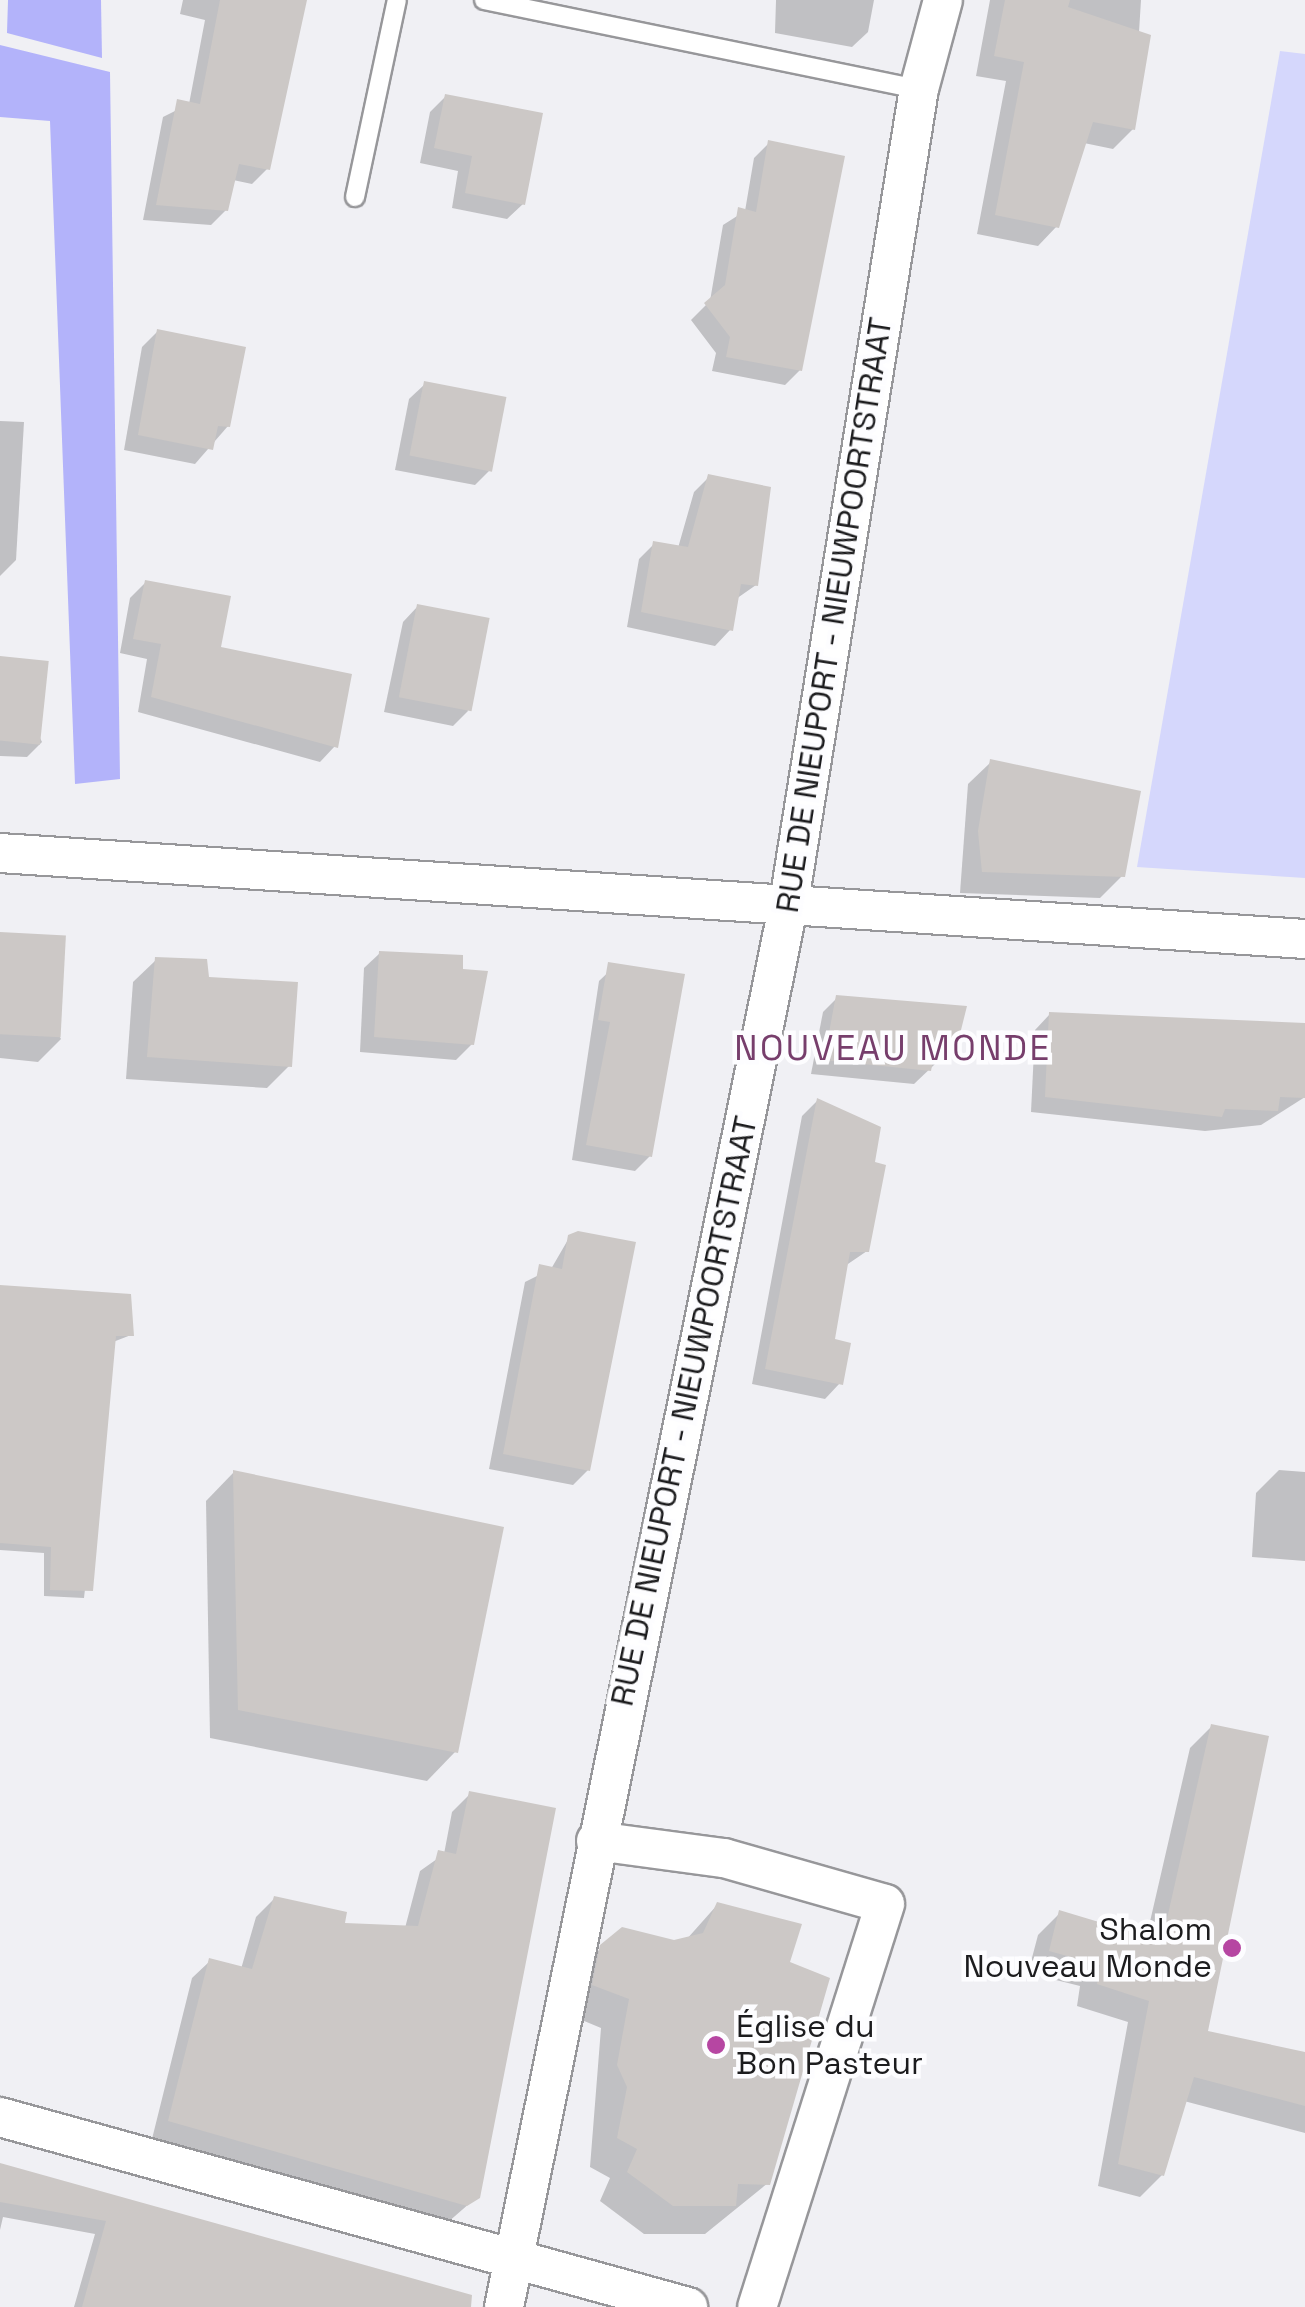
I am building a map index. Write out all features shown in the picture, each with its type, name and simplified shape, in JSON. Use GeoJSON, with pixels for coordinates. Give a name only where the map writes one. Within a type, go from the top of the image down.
{"type":"FeatureCollection","features":[{"type":"Feature","properties":{"kind":"street","name":"RUE DE NIEUPORT - NIEUWPOORTSTRAAT"},"geometry":{"type":"LineString","coordinates":[[504,2307],[789,902],[919,89],[943,0]]}},
{"type":"Feature","properties":{"kind":"street"},"geometry":{"type":"LineString","coordinates":[[0,854],[789,902],[1305,939]]}},
{"type":"Feature","properties":{"kind":"street"},"geometry":{"type":"LineString","coordinates":[[596,1841],[724,1858],[884,1904],[757,2307]]}},
{"type":"Feature","properties":{"kind":"street"},"geometry":{"type":"LineString","coordinates":[[0,2117],[688,2307]]}},
{"type":"Feature","properties":{"kind":"lane"},"geometry":{"type":"LineString","coordinates":[[355,197],[397,0]]}},
{"type":"Feature","properties":{"kind":"lane"},"geometry":{"type":"LineString","coordinates":[[484,0],[919,89]]}},
{"type":"Feature","properties":{"kind":"shaded area"},"geometry":{"type":"Polygon","coordinates":[[[8,0],[101,0],[102,58],[7,33],[8,0]]]}},
{"type":"Feature","properties":{"kind":"shaded area"},"geometry":{"type":"Polygon","coordinates":[[[0,45],[110,72],[120,779],[75,784],[50,121],[0,117],[0,45]]]}},
{"type":"Feature","properties":{"kind":"shaded area"},"geometry":{"type":"Polygon","coordinates":[[[1280,51],[1305,54],[1305,878],[1137,867],[1280,51]]]}},
{"type":"Feature","properties":{"kind":"building"},"geometry":{"type":"Polygon","coordinates":[[[220,0],[307,0],[270,170],[239,164],[228,211],[156,205],[177,99],[200,104],[220,0]]]}},
{"type":"Feature","properties":{"kind":"building"},"geometry":{"type":"Polygon","coordinates":[[[1005,0],[1070,0],[1068,7],[1151,35],[1135,130],[1093,122],[1059,228],[995,215],[1024,62],[994,56],[1005,0]]]}},
{"type":"Feature","properties":{"kind":"building"},"geometry":{"type":"Polygon","coordinates":[[[445,94],[543,113],[525,205],[465,193],[472,156],[434,148],[445,94]]]}},
{"type":"Feature","properties":{"kind":"building"},"geometry":{"type":"Polygon","coordinates":[[[768,140],[845,156],[802,371],[726,357],[730,337],[704,303],[725,285],[738,207],[756,212],[768,140]]]}},
{"type":"Feature","properties":{"kind":"building"},"geometry":{"type":"Polygon","coordinates":[[[157,329],[246,347],[230,427],[218,426],[213,450],[138,435],[157,329]]]}},
{"type":"Feature","properties":{"kind":"building"},"geometry":{"type":"Polygon","coordinates":[[[424,381],[506,397],[492,472],[409,456],[424,381]]]}},
{"type":"Feature","properties":{"kind":"building"},"geometry":{"type":"Polygon","coordinates":[[[708,474],[771,487],[758,586],[741,584],[733,631],[641,612],[653,541],[688,547],[708,474]]]}},
{"type":"Feature","properties":{"kind":"building"},"geometry":{"type":"Polygon","coordinates":[[[145,580],[231,596],[221,647],[352,674],[338,748],[151,697],[161,644],[133,639],[145,580]]]}},
{"type":"Feature","properties":{"kind":"building"},"geometry":{"type":"Polygon","coordinates":[[[417,604],[490,618],[472,711],[399,697],[417,604]]]}},
{"type":"Feature","properties":{"kind":"building"},"geometry":{"type":"Polygon","coordinates":[[[0,656],[49,661],[40,745],[0,740],[0,656]]]}},
{"type":"Feature","properties":{"kind":"building"},"geometry":{"type":"Polygon","coordinates":[[[990,759],[1141,791],[1125,877],[982,872],[978,831],[990,759]]]}},
{"type":"Feature","properties":{"kind":"building"},"geometry":{"type":"Polygon","coordinates":[[[0,932],[66,935],[61,1037],[0,1034],[0,932]]]}},
{"type":"Feature","properties":{"kind":"building"},"geometry":{"type":"Polygon","coordinates":[[[379,951],[463,955],[463,969],[488,971],[474,1045],[374,1037],[379,951]]]}},
{"type":"Feature","properties":{"kind":"building"},"geometry":{"type":"Polygon","coordinates":[[[155,957],[207,959],[209,977],[298,982],[292,1067],[147,1057],[155,957]]]}},
{"type":"Feature","properties":{"kind":"building"},"geometry":{"type":"Polygon","coordinates":[[[608,962],[685,974],[652,1157],[586,1145],[610,1022],[598,1020],[608,962]]]}},
{"type":"Feature","properties":{"kind":"building"},"geometry":{"type":"Polygon","coordinates":[[[836,995],[967,1006],[957,1046],[936,1045],[931,1071],[824,1060],[836,995]]]}},
{"type":"Feature","properties":{"kind":"building"},"geometry":{"type":"Polygon","coordinates":[[[1049,1012],[1305,1023],[1305,1098],[1280,1097],[1278,1111],[1225,1109],[1222,1117],[1045,1097],[1049,1012]]]}},
{"type":"Feature","properties":{"kind":"building"},"geometry":{"type":"Polygon","coordinates":[[[817,1098],[881,1127],[875,1162],[886,1165],[869,1252],[850,1252],[835,1339],[851,1343],[843,1385],[765,1369],[817,1098]]]}},
{"type":"Feature","properties":{"kind":"building"},"geometry":{"type":"Polygon","coordinates":[[[578,1231],[636,1242],[590,1471],[503,1454],[539,1264],[562,1269],[568,1235],[578,1231]]]}},
{"type":"Feature","properties":{"kind":"building"},"geometry":{"type":"Polygon","coordinates":[[[0,1285],[131,1294],[134,1336],[116,1336],[93,1591],[50,1590],[51,1547],[0,1543],[0,1285]]]}},
{"type":"Feature","properties":{"kind":"building"},"geometry":{"type":"Polygon","coordinates":[[[233,1470],[504,1527],[458,1753],[238,1710],[233,1470]]]}},
{"type":"Feature","properties":{"kind":"building","name":"Shalom Nouveau Monde"},"geometry":{"type":"Polygon","coordinates":[[[1211,1724],[1269,1736],[1208,2031],[1305,2052],[1305,2106],[1194,2077],[1164,2176],[1118,2164],[1149,2001],[1097,1984],[1100,1965],[1049,1951],[1059,1910],[1162,1941],[1211,1724]]]}},
{"type":"Feature","properties":{"kind":"building"},"geometry":{"type":"Polygon","coordinates":[[[469,1791],[556,1808],[480,2198],[467,2206],[168,2121],[209,1958],[252,1969],[274,1896],[347,1912],[345,1923],[418,1926],[438,1850],[456,1854],[469,1791]]]}},
{"type":"Feature","properties":{"kind":"building","name":"Église du Bon Pasteur"},"geometry":{"type":"Polygon","coordinates":[[[717,1902],[802,1924],[790,1962],[830,1978],[770,2185],[738,2184],[736,2206],[673,2206],[627,2172],[637,2149],[617,2138],[627,2087],[617,2065],[629,1999],[592,1985],[600,1945],[622,1927],[674,1940],[703,1933],[717,1902]]]}},
{"type":"Feature","properties":{"kind":"building"},"geometry":{"type":"Polygon","coordinates":[[[0,2163],[472,2295],[471,2307],[82,2307],[106,2221],[0,2202],[0,2163]]]}},
{"type":"Feature","properties":{"kind":"place","name":"Shalom Nouveau Monde"},"geometry":{"type":"Point","coordinates":[1232,1948]}},
{"type":"Feature","properties":{"kind":"place","name":"Église du Bon Pasteur"},"geometry":{"type":"Point","coordinates":[716,2045]}},
{"type":"Feature","properties":{"kind":"district","name":"NOUVEAU MONDE"},"geometry":{"type":"Point","coordinates":[893,1048]}}]}
